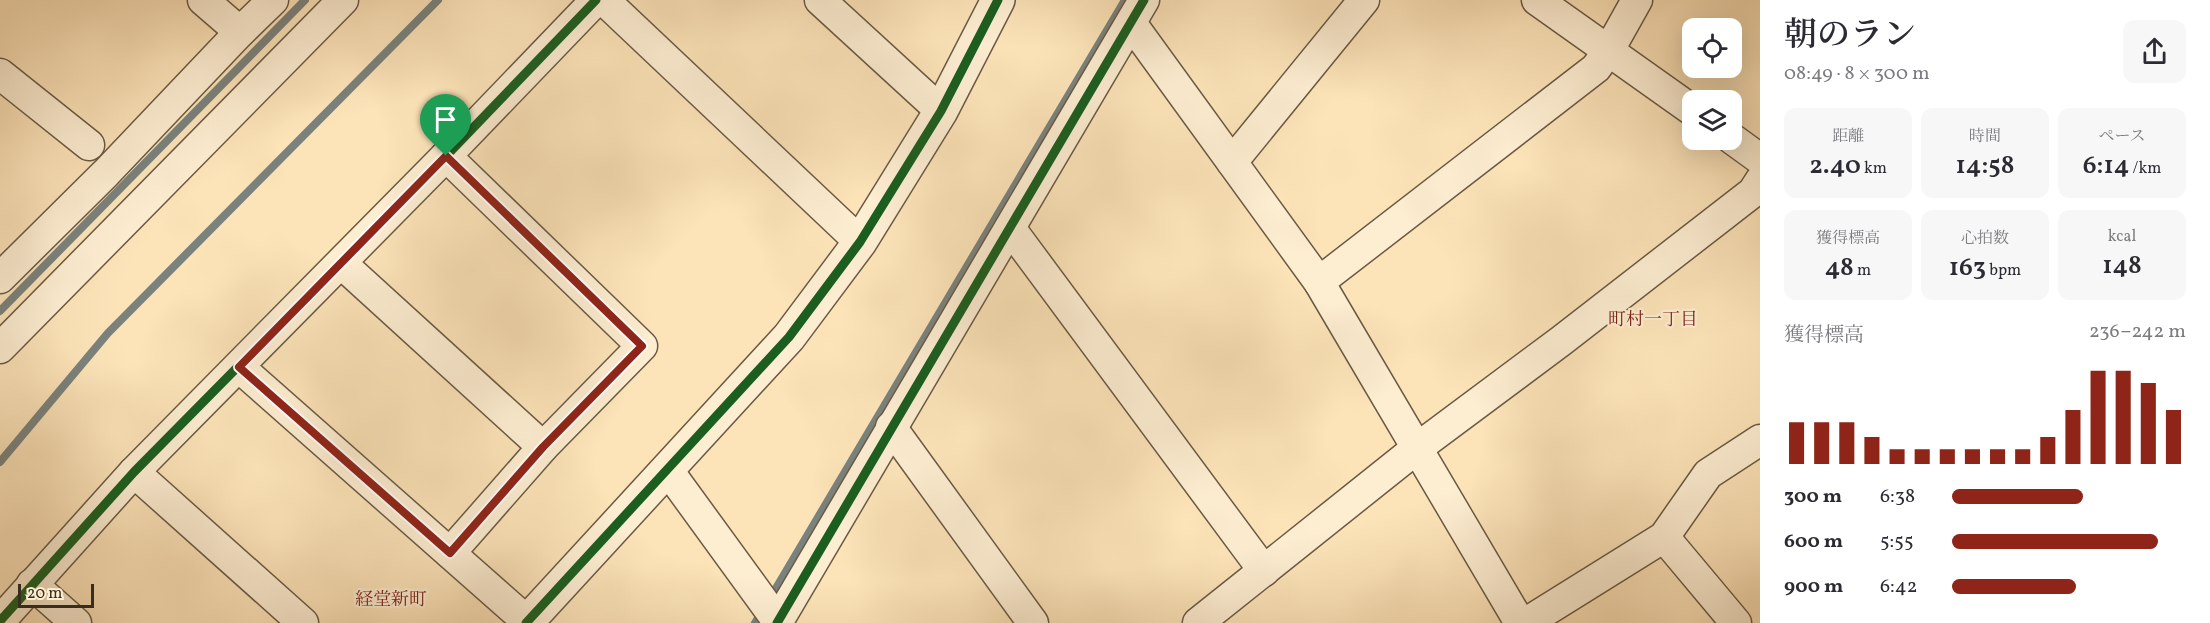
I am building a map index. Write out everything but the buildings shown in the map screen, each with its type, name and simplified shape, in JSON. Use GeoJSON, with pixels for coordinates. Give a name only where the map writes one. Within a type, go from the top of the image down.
{"type":"FeatureCollection","features":[{"type":"Feature","properties":{"kind":"street"},"geometry":{"type":"LineString","coordinates":[[203,0],[240,32]]}},
{"type":"Feature","properties":{"kind":"street"},"geometry":{"type":"LineString","coordinates":[[0,278],[106,173],[273,0]]}},
{"type":"Feature","properties":{"kind":"street"},"geometry":{"type":"LineString","coordinates":[[0,348],[343,0]]}},
{"type":"Feature","properties":{"kind":"street"},"geometry":{"type":"LineString","coordinates":[[0,621],[134,472],[446,156],[596,0]]}},
{"type":"Feature","properties":{"kind":"street"},"geometry":{"type":"LineString","coordinates":[[604,0],[860,242]]}},
{"type":"Feature","properties":{"kind":"street"},"geometry":{"type":"LineString","coordinates":[[820,0],[941,111]]}},
{"type":"Feature","properties":{"kind":"street"},"geometry":{"type":"LineString","coordinates":[[239,367],[528,622],[789,337],[860,242],[941,111],[998,0]]}},
{"type":"Feature","properties":{"kind":"street"},"geometry":{"type":"LineString","coordinates":[[1232,162],[1364,0]]}},
{"type":"Feature","properties":{"kind":"street"},"geometry":{"type":"LineString","coordinates":[[1538,0],[1682,103]]}},
{"type":"Feature","properties":{"kind":"street"},"geometry":{"type":"LineString","coordinates":[[1319,282],[1596,68],[1609,50],[1637,0]]}},
{"type":"Feature","properties":{"kind":"street"},"geometry":{"type":"LineString","coordinates":[[667,469],[778,622],[1138,11],[1232,162],[1319,282],[1520,623]]}},
{"type":"Feature","properties":{"kind":"street"},"geometry":{"type":"LineString","coordinates":[[0,74],[89,146]]}},
{"type":"Feature","properties":{"kind":"street"},"geometry":{"type":"LineString","coordinates":[[1742,146],[1760,159]]}},
{"type":"Feature","properties":{"kind":"street"},"geometry":{"type":"LineString","coordinates":[[446,156],[642,346],[543,447],[450,553]]}},
{"type":"Feature","properties":{"kind":"street"},"geometry":{"type":"LineString","coordinates":[[1198,623],[1416,449],[1561,341],[1753,192],[1760,180]]}},
{"type":"Feature","properties":{"kind":"street"},"geometry":{"type":"LineString","coordinates":[[1010,228],[1264,572]]}},
{"type":"Feature","properties":{"kind":"street"},"geometry":{"type":"LineString","coordinates":[[341,263],[543,447]]}},
{"type":"Feature","properties":{"kind":"street"},"geometry":{"type":"LineString","coordinates":[[891,427],[1033,623]]}},
{"type":"Feature","properties":{"kind":"street"},"geometry":{"type":"LineString","coordinates":[[1526,623],[1664,537],[1708,474],[1760,440]]}},
{"type":"Feature","properties":{"kind":"street"},"geometry":{"type":"LineString","coordinates":[[134,472],[303,623]]}},
{"type":"Feature","properties":{"kind":"street"},"geometry":{"type":"LineString","coordinates":[[1664,537],[1736,623]]}},
{"type":"Feature","properties":{"kind":"street"},"geometry":{"type":"LineString","coordinates":[[32,584],[76,623]]}},
{"type":"Feature","properties":{"kind":"waterway"},"geometry":{"type":"LineString","coordinates":[[0,311],[305,0]]}},
{"type":"Feature","properties":{"kind":"waterway"},"geometry":{"type":"LineString","coordinates":[[0,462],[108,333],[438,0]]}},
{"type":"Feature","properties":{"kind":"waterway"},"geometry":{"type":"LineString","coordinates":[[769,600],[1125,0]]}},
{"type":"Feature","properties":{"kind":"waterway"},"geometry":{"type":"LineString","coordinates":[[755,623],[763,610]]}},
{"type":"Feature","properties":{"kind":"cycle path"},"geometry":{"type":"LineString","coordinates":[[0,621],[134,472],[446,156],[596,0]]}},
{"type":"Feature","properties":{"kind":"cycle path"},"geometry":{"type":"LineString","coordinates":[[526,623],[789,337],[860,242],[941,111],[998,0]]}},
{"type":"Feature","properties":{"kind":"cycle path"},"geometry":{"type":"LineString","coordinates":[[777,623],[1144,0]]}},
{"type":"Feature","properties":{"kind":"district","name":"町村一丁目"},"geometry":{"type":"Point","coordinates":[1653,319]}},
{"type":"Feature","properties":{"kind":"district","name":"経堂新町"},"geometry":{"type":"Point","coordinates":[391,599]}},
{"type":"Feature","properties":{"kind":"route"},"geometry":{"type":"LineString","coordinates":[[446,156],[642,346],[543,447],[450,553],[239,367],[446,156]]}}]}
